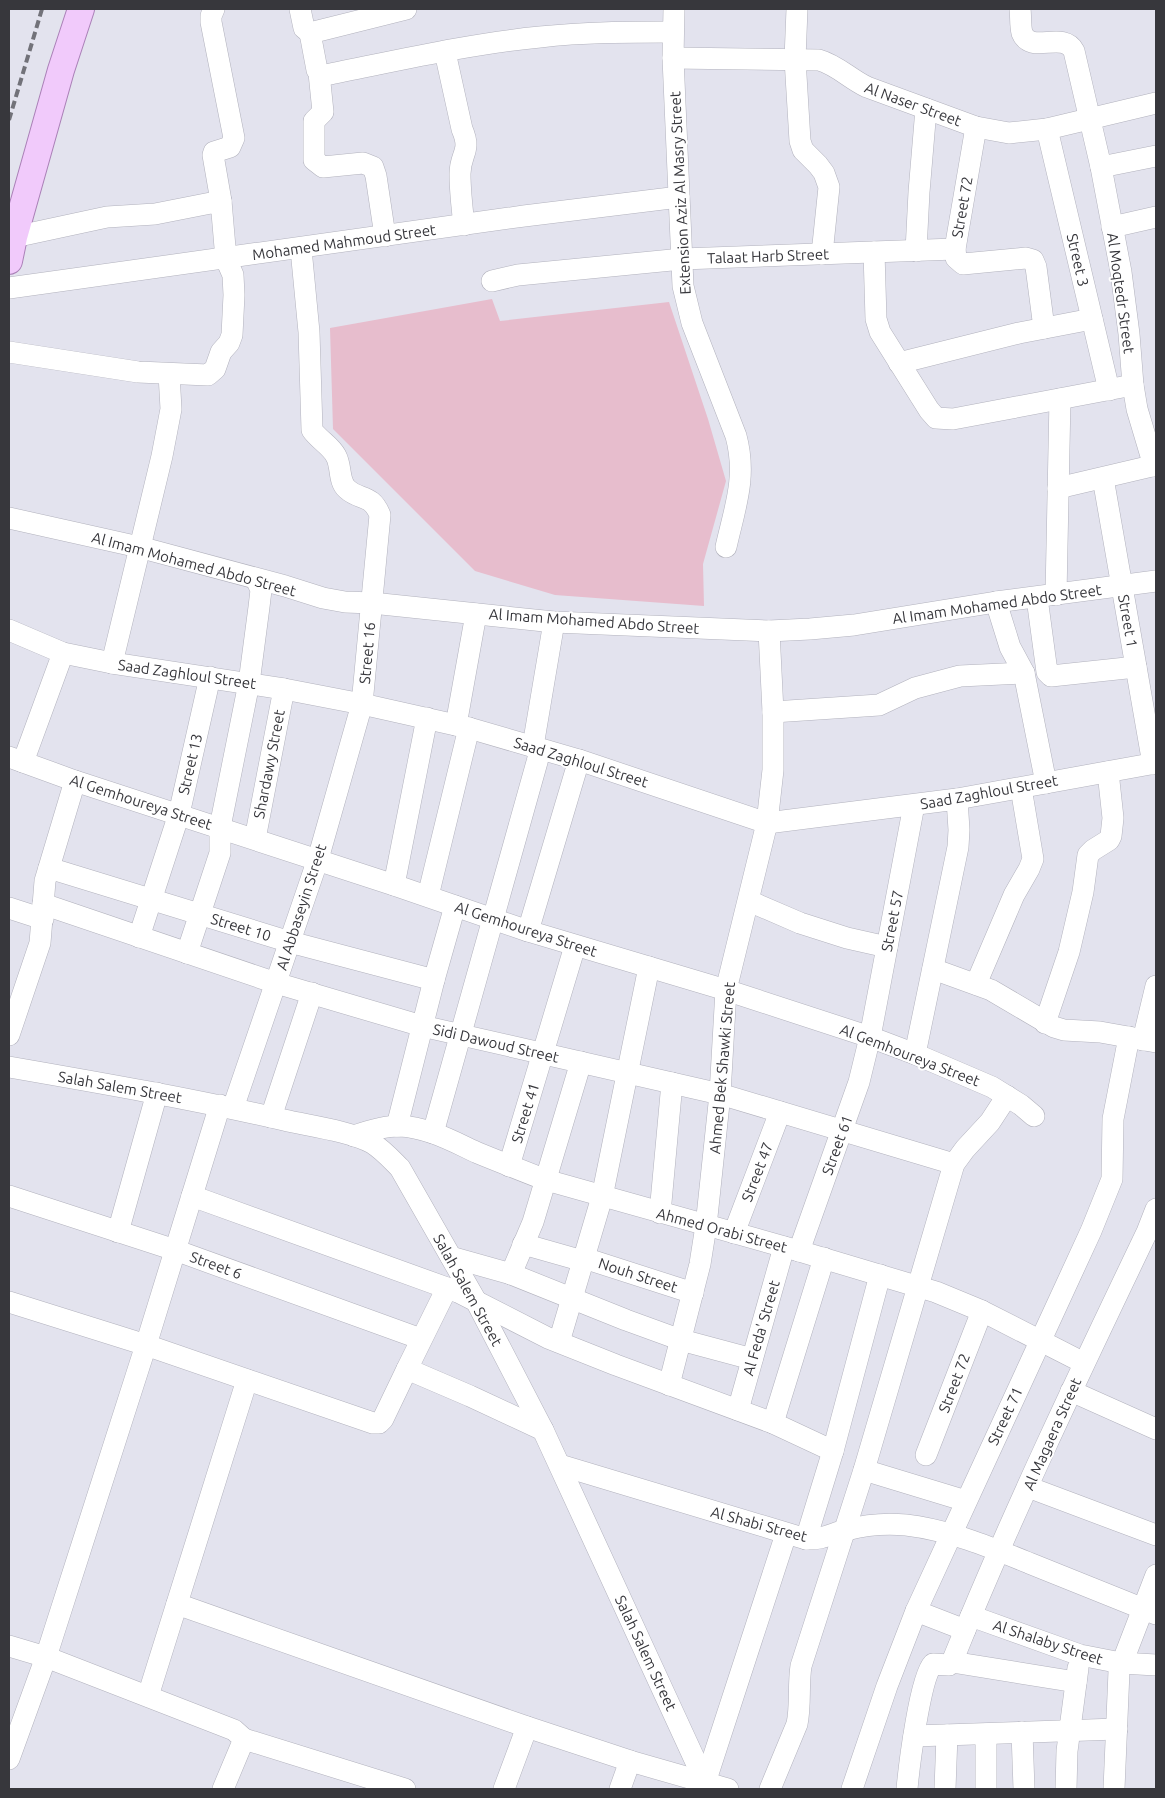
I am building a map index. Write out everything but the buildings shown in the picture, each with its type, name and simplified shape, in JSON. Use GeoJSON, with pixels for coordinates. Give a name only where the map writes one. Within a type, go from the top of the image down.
{"type":"FeatureCollection","features":[{"type":"Feature","properties":{"kind":"main road"},"geometry":{"type":"LineString","coordinates":[[9,204],[48,66],[67,9]]}},
{"type":"Feature","properties":{"kind":"main road"},"geometry":{"type":"LineString","coordinates":[[11,249],[61,70],[81,9]]}},
{"type":"Feature","properties":{"kind":"street"},"geometry":{"type":"LineString","coordinates":[[9,352],[138,372],[208,375],[215,368],[222,352],[231,340],[234,294],[233,275],[226,259],[221,201],[213,155],[214,152],[230,147],[234,138],[211,22],[214,9]]}},
{"type":"Feature","properties":{"kind":"street"},"geometry":{"type":"LineString","coordinates":[[300,9],[304,28],[310,33],[317,70],[320,74],[323,112],[314,121],[314,160],[323,167],[363,163],[373,167],[385,236]]}},
{"type":"Feature","properties":{"kind":"street"},"geometry":{"type":"LineString","coordinates":[[310,33],[406,9]]}},
{"type":"Feature","properties":{"kind":"street","name":"Extension Aziz Al Masry Street"},"geometry":{"type":"LineString","coordinates":[[674,9],[673,58],[678,197],[684,286],[692,323],[741,452],[740,486],[726,547]]}},
{"type":"Feature","properties":{"kind":"street"},"geometry":{"type":"LineString","coordinates":[[797,9],[795,59],[800,141],[803,150],[818,164],[824,173],[829,187],[822,254]]}},
{"type":"Feature","properties":{"kind":"street","name":"Al Moqtedr Street"},"geometry":{"type":"LineString","coordinates":[[1020,9],[1023,34],[1026,38],[1038,43],[1062,41],[1072,46],[1074,50],[1100,167],[1126,302],[1132,385],[1137,409],[1155,466]]}},
{"type":"Feature","properties":{"kind":"street"},"geometry":{"type":"LineString","coordinates":[[320,74],[325,75],[445,52],[540,37],[617,32],[673,32]]}},
{"type":"Feature","properties":{"kind":"street"},"geometry":{"type":"LineString","coordinates":[[445,52],[462,129],[467,140],[460,177],[464,225]]}},
{"type":"Feature","properties":{"kind":"street","name":"Al Naser Street"},"geometry":{"type":"LineString","coordinates":[[673,58],[819,60],[828,62],[859,84],[976,127],[1010,132],[1047,129],[1156,103]]}},
{"type":"Feature","properties":{"kind":"street"},"geometry":{"type":"LineString","coordinates":[[916,250],[926,109]]}},
{"type":"Feature","properties":{"kind":"street","name":"Street 72"},"geometry":{"type":"LineString","coordinates":[[976,127],[955,249],[956,258],[963,264],[1026,258],[1033,260],[1036,267],[1044,328]]}},
{"type":"Feature","properties":{"kind":"street","name":"Street 3"},"geometry":{"type":"LineString","coordinates":[[1047,129],[1108,390]]}},
{"type":"Feature","properties":{"kind":"street"},"geometry":{"type":"LineString","coordinates":[[1100,167],[1156,156]]}},
{"type":"Feature","properties":{"kind":"street","name":"Mohamed Mahmoud Street"},"geometry":{"type":"LineString","coordinates":[[9,288],[678,197]]}},
{"type":"Feature","properties":{"kind":"street"},"geometry":{"type":"LineString","coordinates":[[11,249],[107,217],[155,214],[221,201]]}},
{"type":"Feature","properties":{"kind":"street"},"geometry":{"type":"LineString","coordinates":[[1112,227],[1156,217]]}},
{"type":"Feature","properties":{"kind":"street","name":"Street 16"},"geometry":{"type":"LineString","coordinates":[[300,248],[309,332],[312,430],[336,456],[345,487],[349,491],[373,502],[380,515],[362,704]]}},
{"type":"Feature","properties":{"kind":"street","name":"Talaat Harb Street"},"geometry":{"type":"LineString","coordinates":[[492,280],[518,275],[682,259],[955,249]]}},
{"type":"Feature","properties":{"kind":"street"},"geometry":{"type":"LineString","coordinates":[[874,252],[876,319],[880,332],[932,415],[940,419],[953,419],[1132,385]]}},
{"type":"Feature","properties":{"kind":"street"},"geometry":{"type":"LineString","coordinates":[[898,363],[1044,328],[1092,319]]}},
{"type":"Feature","properties":{"kind":"street"},"geometry":{"type":"LineString","coordinates":[[112,663],[162,456],[171,409],[168,374]]}},
{"type":"Feature","properties":{"kind":"street"},"geometry":{"type":"LineString","coordinates":[[1060,399],[1058,488],[1046,596],[1047,672],[1051,676],[1136,667]]}},
{"type":"Feature","properties":{"kind":"street"},"geometry":{"type":"LineString","coordinates":[[1058,488],[1155,466]]}},
{"type":"Feature","properties":{"kind":"street","name":"Street 1"},"geometry":{"type":"LineString","coordinates":[[1103,478],[1155,764]]}},
{"type":"Feature","properties":{"kind":"street","name":"Al Imam Mohamed Abdo Street"},"geometry":{"type":"LineString","coordinates":[[9,518],[139,547],[323,598],[346,602],[554,622],[769,630],[810,629],[854,625],[996,602],[1156,581]]}},
{"type":"Feature","properties":{"kind":"street"},"geometry":{"type":"LineString","coordinates":[[187,953],[220,853],[220,827],[249,683],[260,607],[260,590],[256,578]]}},
{"type":"Feature","properties":{"kind":"street"},"geometry":{"type":"LineString","coordinates":[[996,602],[1010,647],[1024,673],[1046,783]]}},
{"type":"Feature","properties":{"kind":"street"},"geometry":{"type":"LineString","coordinates":[[428,896],[462,726],[476,614]]}},
{"type":"Feature","properties":{"kind":"street"},"geometry":{"type":"LineString","coordinates":[[432,1133],[538,762],[538,754],[533,746],[554,622]]}},
{"type":"Feature","properties":{"kind":"street","name":"Saad Zaghloul Street"},"geometry":{"type":"LineString","coordinates":[[9,630],[64,653],[112,663],[284,689],[462,726],[579,760],[767,823],[957,799],[1155,764]]}},
{"type":"Feature","properties":{"kind":"street","name":"Ahmed Bek Shawki Street"},"geometry":{"type":"LineString","coordinates":[[669,1385],[700,1264],[706,1226],[720,1094],[726,990],[767,823],[773,770],[773,712],[769,630]]}},
{"type":"Feature","properties":{"kind":"street"},"geometry":{"type":"LineString","coordinates":[[16,760],[64,653]]}},
{"type":"Feature","properties":{"kind":"street"},"geometry":{"type":"LineString","coordinates":[[773,712],[879,705],[915,688],[960,676],[1024,673]]}},
{"type":"Feature","properties":{"kind":"street","name":"Street 13"},"geometry":{"type":"LineString","coordinates":[[139,937],[179,814],[210,677]]}},
{"type":"Feature","properties":{"kind":"street","name":"Shardawy Street"},"geometry":{"type":"LineString","coordinates":[[255,839],[284,689]]}},
{"type":"Feature","properties":{"kind":"street","name":"Al Abbaseyin Street"},"geometry":{"type":"LineString","coordinates":[[9,1759],[46,1657],[192,1196],[276,982],[318,860],[362,704]]}},
{"type":"Feature","properties":{"kind":"street"},"geometry":{"type":"LineString","coordinates":[[394,884],[427,718]]}},
{"type":"Feature","properties":{"kind":"street","name":"Al Gemhoureya Street"},"geometry":{"type":"LineString","coordinates":[[16,760],[75,781],[394,884],[528,931],[726,990],[870,1036],[976,1079],[1007,1096],[1034,1116]]}},
{"type":"Feature","properties":{"kind":"street"},"geometry":{"type":"LineString","coordinates":[[528,931],[579,760]]}},
{"type":"Feature","properties":{"kind":"street"},"geometry":{"type":"LineString","coordinates":[[1045,1023],[1069,952],[1083,892],[1087,859],[1093,850],[1109,840],[1111,836],[1113,818],[1108,772]]}},
{"type":"Feature","properties":{"kind":"street"},"geometry":{"type":"LineString","coordinates":[[9,1035],[40,943],[43,893],[75,781]]}},
{"type":"Feature","properties":{"kind":"street"},"geometry":{"type":"LineString","coordinates":[[976,984],[1014,895],[1033,859],[1021,788]]}},
{"type":"Feature","properties":{"kind":"street"},"geometry":{"type":"LineString","coordinates":[[915,1054],[958,847],[957,799]]}},
{"type":"Feature","properties":{"kind":"street","name":"Street 57"},"geometry":{"type":"LineString","coordinates":[[870,1036],[914,805]]}},
{"type":"Feature","properties":{"kind":"street","name":"Street 10"},"geometry":{"type":"LineString","coordinates":[[49,868],[290,942],[434,980]]}},
{"type":"Feature","properties":{"kind":"street"},"geometry":{"type":"LineString","coordinates":[[749,901],[800,924],[847,938],[887,947]]}},
{"type":"Feature","properties":{"kind":"street"},"geometry":{"type":"LineString","coordinates":[[397,1126],[455,906]]}},
{"type":"Feature","properties":{"kind":"street","name":"Sidi Dawoud Street"},"geometry":{"type":"LineString","coordinates":[[9,908],[43,911],[139,937],[276,982],[460,1036],[720,1094],[954,1164]]}},
{"type":"Feature","properties":{"kind":"street","name":"Street 41"},"geometry":{"type":"LineString","coordinates":[[509,1166],[575,946]]}},
{"type":"Feature","properties":{"kind":"street"},"geometry":{"type":"LineString","coordinates":[[559,1342],[602,1197],[649,967]]}},
{"type":"Feature","properties":{"kind":"street"},"geometry":{"type":"LineString","coordinates":[[933,969],[976,984],[1007,998],[1045,1023],[1064,1030],[1091,1031],[1143,1039]]}},
{"type":"Feature","properties":{"kind":"street","name":"Street 71"},"geometry":{"type":"LineString","coordinates":[[852,1789],[887,1686],[916,1611],[1091,1230],[1112,1179],[1114,1119],[1143,1039],[1156,986]]}},
{"type":"Feature","properties":{"kind":"street"},"geometry":{"type":"LineString","coordinates":[[271,1117],[312,993]]}},
{"type":"Feature","properties":{"kind":"street","name":"Street 61"},"geometry":{"type":"LineString","coordinates":[[791,1249],[843,1130],[859,1082],[870,1036]]}},
{"type":"Feature","properties":{"kind":"street"},"geometry":{"type":"LineString","coordinates":[[511,1274],[533,1222],[581,1062]]}},
{"type":"Feature","properties":{"kind":"street","name":"Salah Salem Street"},"geometry":{"type":"LineString","coordinates":[[9,1067],[226,1106],[354,1136],[371,1143],[387,1154],[400,1168],[476,1301],[543,1430],[704,1786]]}},
{"type":"Feature","properties":{"kind":"street"},"geometry":{"type":"LineString","coordinates":[[660,1213],[672,1083]]}},
{"type":"Feature","properties":{"kind":"street"},"geometry":{"type":"LineString","coordinates":[[118,1232],[157,1093]]}},
{"type":"Feature","properties":{"kind":"street"},"geometry":{"type":"LineString","coordinates":[[770,1789],[797,1724],[801,1666],[864,1470],[954,1164],[990,1122],[1007,1096]]}},
{"type":"Feature","properties":{"kind":"street","name":"Street 47"},"geometry":{"type":"LineString","coordinates":[[734,1233],[780,1112]]}},
{"type":"Feature","properties":{"kind":"street","name":"Ahmed Orabi Street"},"geometry":{"type":"LineString","coordinates":[[354,1136],[380,1128],[397,1126],[415,1128],[432,1133],[546,1180],[824,1258],[918,1287],[982,1311],[1084,1363]]}},
{"type":"Feature","properties":{"kind":"street","name":"Street 6"},"geometry":{"type":"LineString","coordinates":[[9,1196],[175,1250],[422,1339]]}},
{"type":"Feature","properties":{"kind":"street"},"geometry":{"type":"LineString","coordinates":[[192,1196],[447,1288],[559,1342],[772,1423],[833,1451]]}},
{"type":"Feature","properties":{"kind":"street","name":"Al Magaera Street"},"geometry":{"type":"LineString","coordinates":[[952,1662],[999,1551],[1071,1391],[1147,1232],[1156,1209]]}},
{"type":"Feature","properties":{"kind":"street","name":"Nouh Street"},"geometry":{"type":"LineString","coordinates":[[523,1244],[583,1259],[693,1293]]}},
{"type":"Feature","properties":{"kind":"street","name":"Al Feda' Street"},"geometry":{"type":"LineString","coordinates":[[738,1410],[752,1359],[791,1249]]}},
{"type":"Feature","properties":{"kind":"street"},"geometry":{"type":"LineString","coordinates":[[451,1257],[511,1274],[681,1340],[752,1359]]}},
{"type":"Feature","properties":{"kind":"street"},"geometry":{"type":"LineString","coordinates":[[772,1423],[824,1258]]}},
{"type":"Feature","properties":{"kind":"street"},"geometry":{"type":"LineString","coordinates":[[704,1786],[796,1537],[833,1451],[880,1275]]}},
{"type":"Feature","properties":{"kind":"street"},"geometry":{"type":"LineString","coordinates":[[9,1302],[146,1345],[365,1420],[379,1423],[387,1412],[447,1288]]}},
{"type":"Feature","properties":{"kind":"street","name":"Street 72"},"geometry":{"type":"LineString","coordinates":[[926,1454],[982,1311]]}},
{"type":"Feature","properties":{"kind":"street"},"geometry":{"type":"LineString","coordinates":[[407,1368],[543,1430]]}},
{"type":"Feature","properties":{"kind":"street"},"geometry":{"type":"LineString","coordinates":[[148,1696],[247,1380]]}},
{"type":"Feature","properties":{"kind":"street"},"geometry":{"type":"LineString","coordinates":[[1071,1391],[1156,1429]]}},
{"type":"Feature","properties":{"kind":"street","name":"Al Shabi Street"},"geometry":{"type":"LineString","coordinates":[[560,1466],[796,1537],[824,1538],[844,1530],[886,1524],[906,1525],[951,1534],[1150,1611]]}},
{"type":"Feature","properties":{"kind":"street"},"geometry":{"type":"LineString","coordinates":[[864,1470],[966,1501]]}},
{"type":"Feature","properties":{"kind":"street"},"geometry":{"type":"LineString","coordinates":[[1028,1487],[1156,1536]]}},
{"type":"Feature","properties":{"kind":"street"},"geometry":{"type":"LineString","coordinates":[[1114,1789],[1119,1671],[1150,1611],[1156,1575]]}},
{"type":"Feature","properties":{"kind":"street"},"geometry":{"type":"LineString","coordinates":[[177,1604],[527,1728],[704,1786],[728,1789]]}},
{"type":"Feature","properties":{"kind":"street","name":"Al Shalaby Street"},"geometry":{"type":"LineString","coordinates":[[916,1611],[968,1623],[1080,1655],[1121,1664],[1156,1665]]}},
{"type":"Feature","properties":{"kind":"street"},"geometry":{"type":"LineString","coordinates":[[9,1646],[46,1657],[234,1730],[244,1739],[405,1789]]}},
{"type":"Feature","properties":{"kind":"street"},"geometry":{"type":"LineString","coordinates":[[1066,1789],[1069,1731],[1080,1655]]}},
{"type":"Feature","properties":{"kind":"street"},"geometry":{"type":"LineString","coordinates":[[906,1789],[914,1736],[929,1669],[933,1664],[946,1666],[952,1662],[1076,1682]]}},
{"type":"Feature","properties":{"kind":"street"},"geometry":{"type":"LineString","coordinates":[[504,1789],[527,1728]]}},
{"type":"Feature","properties":{"kind":"street"},"geometry":{"type":"LineString","coordinates":[[914,1736],[1117,1729]]}},
{"type":"Feature","properties":{"kind":"street"},"geometry":{"type":"LineString","coordinates":[[1022,1732],[1024,1789]]}},
{"type":"Feature","properties":{"kind":"street"},"geometry":{"type":"LineString","coordinates":[[986,1734],[986,1789]]}},
{"type":"Feature","properties":{"kind":"street"},"geometry":{"type":"LineString","coordinates":[[946,1789],[947,1735]]}},
{"type":"Feature","properties":{"kind":"street"},"geometry":{"type":"LineString","coordinates":[[223,1789],[244,1739]]}},
{"type":"Feature","properties":{"kind":"street"},"geometry":{"type":"LineString","coordinates":[[620,1789],[630,1761]]}},
{"type":"Feature","properties":{"kind":"shaded area"},"geometry":{"type":"Polygon","coordinates":[[[492,299],[500,321],[669,302],[708,419],[726,481],[703,564],[704,606],[555,595],[475,571],[333,429],[330,328],[492,299]]]}},
{"type":"Feature","properties":{"kind":"railway"},"geometry":{"type":"LineString","coordinates":[[9,120],[42,9]]}}]}
